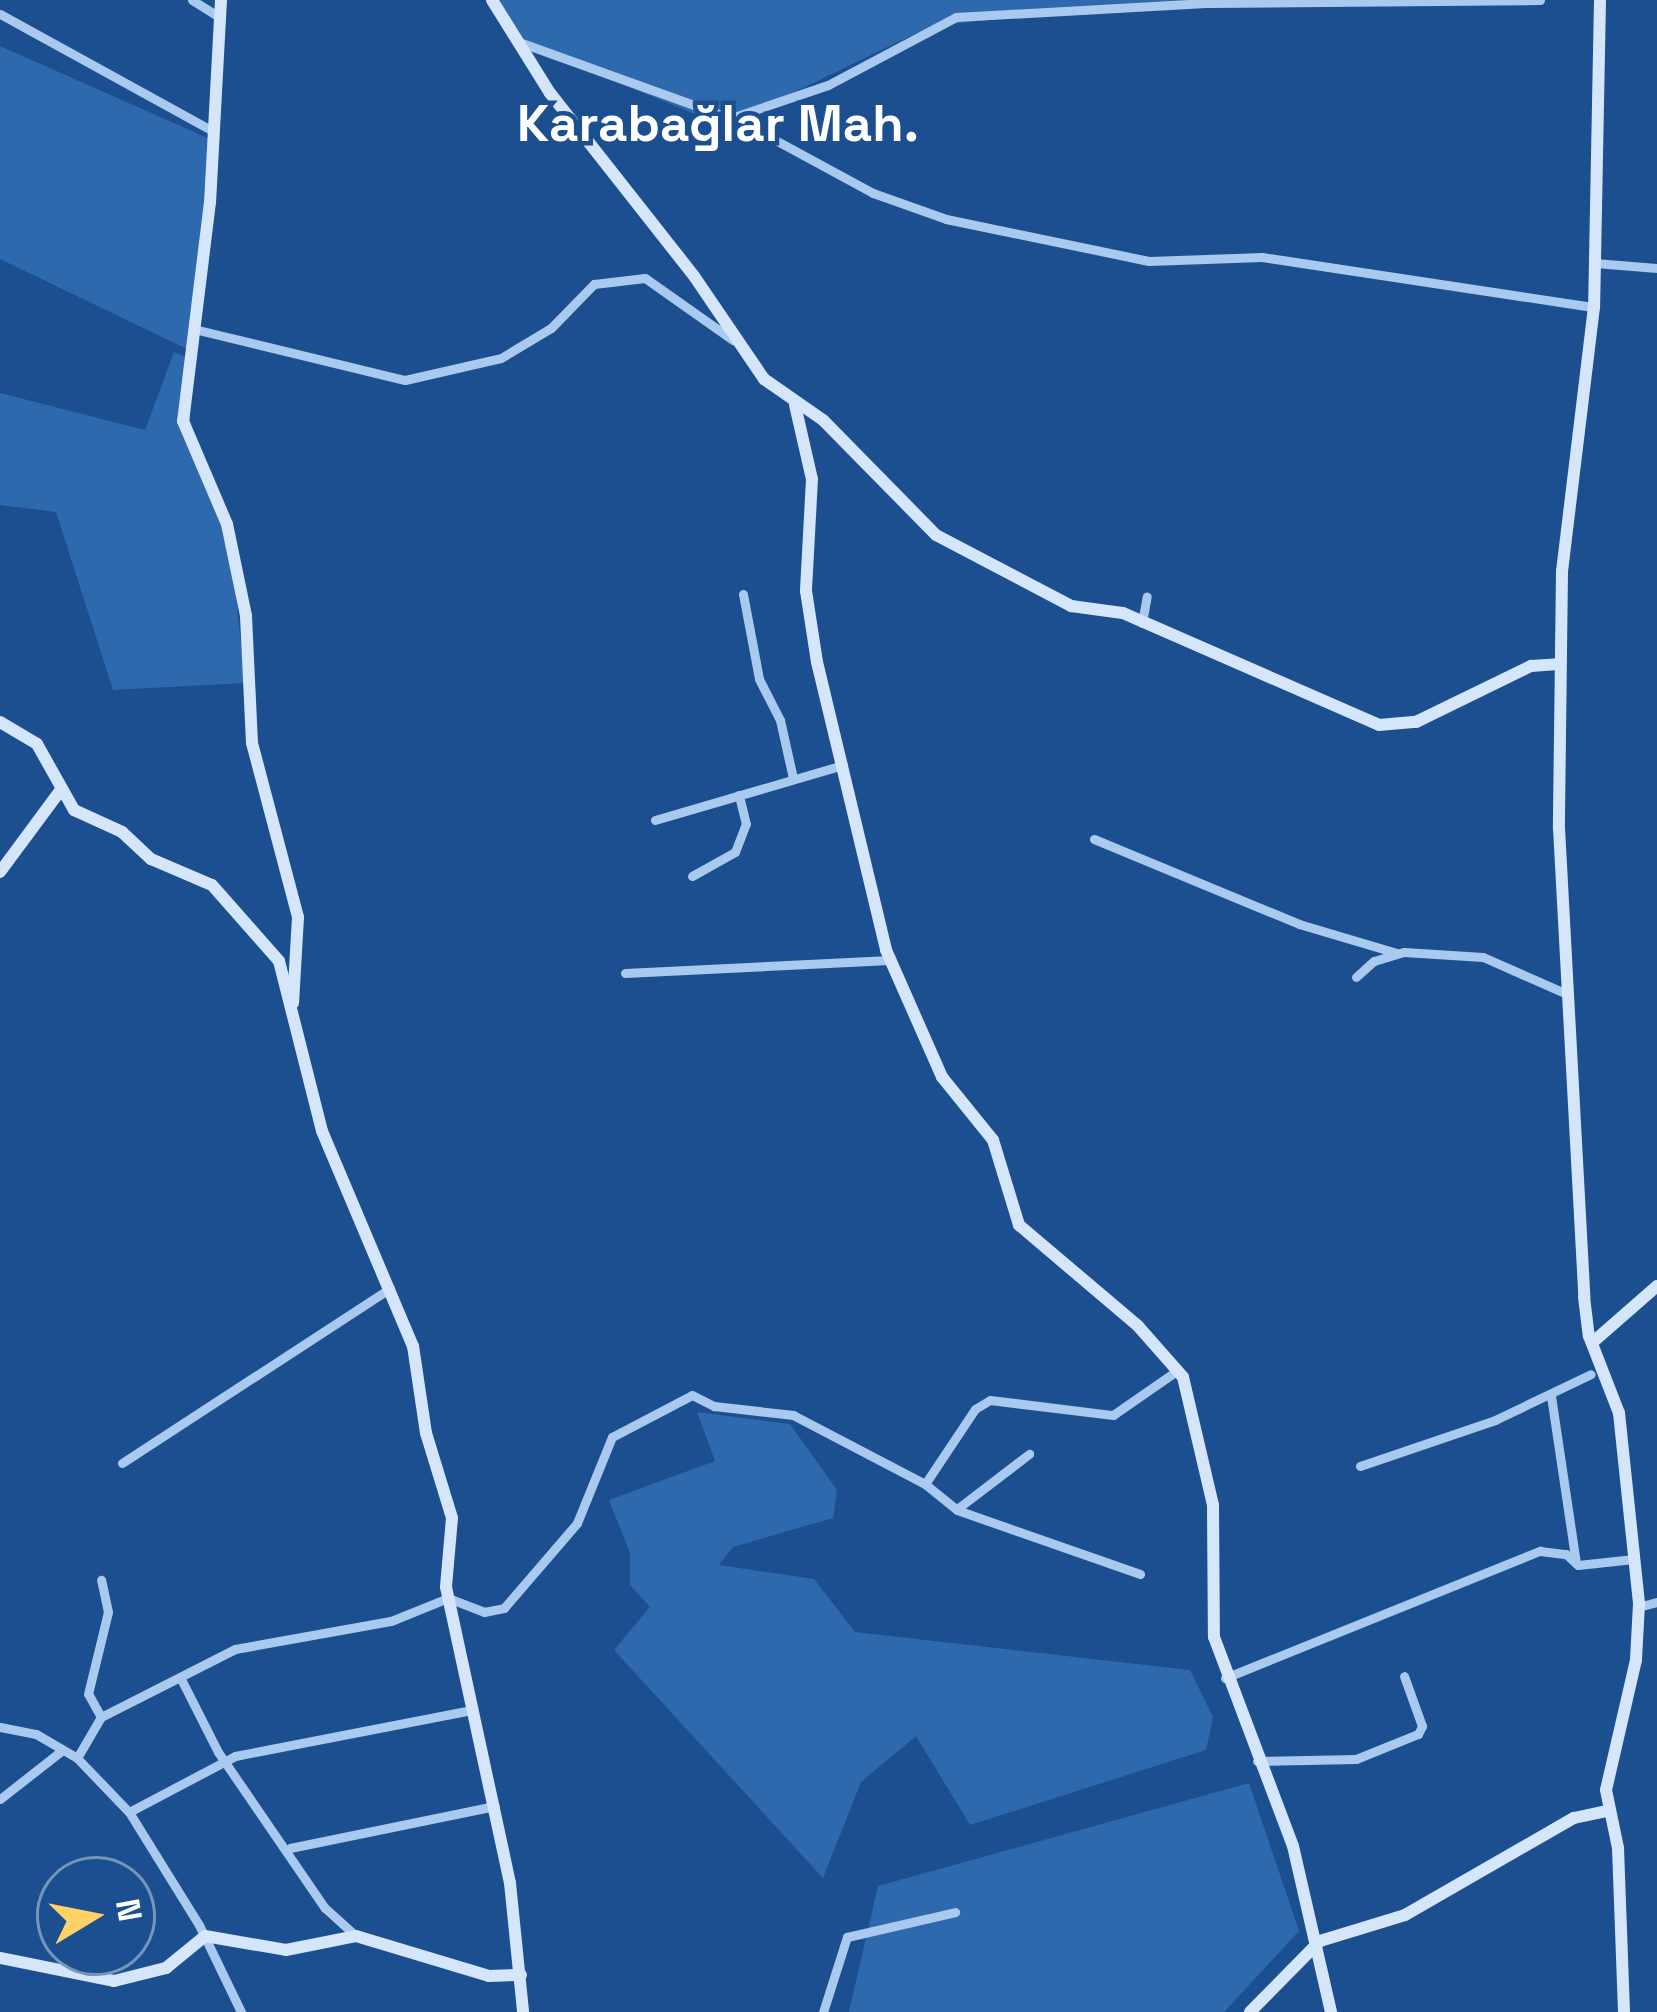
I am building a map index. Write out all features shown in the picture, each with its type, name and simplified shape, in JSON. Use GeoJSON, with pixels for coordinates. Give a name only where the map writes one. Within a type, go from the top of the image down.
{"type":"FeatureCollection","features":[{"type":"Feature","properties":{"kind":"street"},"geometry":{"type":"LineString","coordinates":[[192,0],[218,16]]}},
{"type":"Feature","properties":{"kind":"street"},"geometry":{"type":"LineString","coordinates":[[221,0],[184,421],[226,524],[246,616],[252,742],[298,917],[302,954],[292,1010]]}},
{"type":"Feature","properties":{"kind":"street"},"geometry":{"type":"LineString","coordinates":[[492,0],[738,344],[796,405],[824,420],[936,535],[1071,607],[1123,613],[1379,725],[1416,722],[1531,666],[1558,664]]}},
{"type":"Feature","properties":{"kind":"street"},"geometry":{"type":"LineString","coordinates":[[726,119],[828,85],[956,17],[1115,3],[1540,0]]}},
{"type":"Feature","properties":{"kind":"street"},"geometry":{"type":"LineString","coordinates":[[1600,0],[1590,196],[1594,308],[1558,664],[1570,1104],[1593,1342],[1619,1412],[1638,1607],[1607,1811],[1618,1848],[1624,2012]]}},
{"type":"Feature","properties":{"kind":"street"},"geometry":{"type":"LineString","coordinates":[[0,14],[211,130]]}},
{"type":"Feature","properties":{"kind":"street"},"geometry":{"type":"LineString","coordinates":[[519,43],[726,119],[873,193],[966,224],[1149,261],[1262,257],[1594,308]]}},
{"type":"Feature","properties":{"kind":"street"},"geometry":{"type":"LineString","coordinates":[[1595,262],[1657,268]]}},
{"type":"Feature","properties":{"kind":"street"},"geometry":{"type":"LineString","coordinates":[[194,329],[405,380],[501,358],[551,328],[594,284],[645,278],[738,344]]}},
{"type":"Feature","properties":{"kind":"street"},"geometry":{"type":"LineString","coordinates":[[796,405],[812,479],[806,591],[890,959],[942,1077],[993,1140],[1012,1208],[1031,1242],[1138,1326],[1178,1370],[1210,1482],[1214,1637],[1321,1942],[1330,2012]]}},
{"type":"Feature","properties":{"kind":"street"},"geometry":{"type":"LineString","coordinates":[[743,594],[759,679],[780,719],[793,778]]}},
{"type":"Feature","properties":{"kind":"street"},"geometry":{"type":"LineString","coordinates":[[1142,623],[1147,596]]}},
{"type":"Feature","properties":{"kind":"street"},"geometry":{"type":"LineString","coordinates":[[0,722],[37,744],[74,810],[234,903],[279,961],[322,1131],[413,1346],[426,1432],[452,1518],[448,1598],[494,1806],[523,2012]]}},
{"type":"Feature","properties":{"kind":"street"},"geometry":{"type":"LineString","coordinates":[[656,820],[843,765]]}},
{"type":"Feature","properties":{"kind":"street"},"geometry":{"type":"LineString","coordinates":[[0,872],[60,790]]}},
{"type":"Feature","properties":{"kind":"street"},"geometry":{"type":"LineString","coordinates":[[692,876],[735,852],[746,824],[739,795]]}},
{"type":"Feature","properties":{"kind":"street"},"geometry":{"type":"LineString","coordinates":[[1094,838],[1299,924],[1397,953],[1483,957],[1569,995]]}},
{"type":"Feature","properties":{"kind":"street"},"geometry":{"type":"LineString","coordinates":[[1355,977],[1397,953]]}},
{"type":"Feature","properties":{"kind":"street"},"geometry":{"type":"LineString","coordinates":[[626,973],[890,959]]}},
{"type":"Feature","properties":{"kind":"street"},"geometry":{"type":"LineString","coordinates":[[1593,1342],[1657,1286]]}},
{"type":"Feature","properties":{"kind":"street"},"geometry":{"type":"LineString","coordinates":[[122,1463],[389,1288]]}},
{"type":"Feature","properties":{"kind":"street"},"geometry":{"type":"LineString","coordinates":[[925,1484],[975,1409],[990,1400],[1113,1415],[1178,1370]]}},
{"type":"Feature","properties":{"kind":"street"},"geometry":{"type":"LineString","coordinates":[[1360,1466],[1551,1396],[1592,1374]]}},
{"type":"Feature","properties":{"kind":"street"},"geometry":{"type":"LineString","coordinates":[[76,1758],[101,1717],[235,1649],[391,1621],[448,1598],[484,1612],[504,1608],[577,1523],[612,1437],[692,1395],[714,1406],[793,1415],[925,1484],[957,1510],[1140,1574]]}},
{"type":"Feature","properties":{"kind":"street"},"geometry":{"type":"LineString","coordinates":[[1551,1396],[1576,1563]]}},
{"type":"Feature","properties":{"kind":"street"},"geometry":{"type":"LineString","coordinates":[[957,1510],[1029,1454]]}},
{"type":"Feature","properties":{"kind":"street"},"geometry":{"type":"LineString","coordinates":[[1225,1678],[1540,1551],[1576,1563],[1634,1559]]}},
{"type":"Feature","properties":{"kind":"street"},"geometry":{"type":"LineString","coordinates":[[101,1580],[108,1612],[88,1694],[101,1717]]}},
{"type":"Feature","properties":{"kind":"street"},"geometry":{"type":"LineString","coordinates":[[1638,1607],[1657,1601]]}},
{"type":"Feature","properties":{"kind":"street"},"geometry":{"type":"LineString","coordinates":[[1257,1761],[1356,1759],[1418,1734],[1422,1726],[1404,1676]]}},
{"type":"Feature","properties":{"kind":"street"},"geometry":{"type":"LineString","coordinates":[[179,1677],[224,1760],[290,1848],[325,1908],[356,1936],[489,1976],[521,1975]]}},
{"type":"Feature","properties":{"kind":"street"},"geometry":{"type":"LineString","coordinates":[[129,1812],[224,1760],[472,1710]]}},
{"type":"Feature","properties":{"kind":"street"},"geometry":{"type":"LineString","coordinates":[[0,1727],[36,1734],[59,1752],[76,1758],[129,1812],[205,1936],[241,2012]]}},
{"type":"Feature","properties":{"kind":"street"},"geometry":{"type":"LineString","coordinates":[[0,1799],[59,1752]]}},
{"type":"Feature","properties":{"kind":"street"},"geometry":{"type":"LineString","coordinates":[[290,1848],[494,1806]]}},
{"type":"Feature","properties":{"kind":"street"},"geometry":{"type":"LineString","coordinates":[[1250,2012],[1321,1942],[1405,1915],[1574,1818],[1607,1811]]}},
{"type":"Feature","properties":{"kind":"street"},"geometry":{"type":"LineString","coordinates":[[823,2012],[847,1937],[956,1912]]}},
{"type":"Feature","properties":{"kind":"street"},"geometry":{"type":"LineString","coordinates":[[0,1958],[98,1980],[136,1978],[205,1936],[286,1950],[356,1936]]}},
{"type":"Feature","properties":{"kind":"shaded area"},"geometry":{"type":"Polygon","coordinates":[[[492,0],[1529,0],[1116,7],[931,26],[724,126],[519,42],[492,0]]]}},
{"type":"Feature","properties":{"kind":"shaded area"},"geometry":{"type":"Polygon","coordinates":[[[0,46],[210,139],[191,351],[0,259],[0,46]]]}},
{"type":"Feature","properties":{"kind":"shaded area"},"geometry":{"type":"Polygon","coordinates":[[[174,352],[189,358],[191,450],[231,547],[245,683],[113,690],[56,512],[0,505],[0,393],[145,430],[174,352]]]}},
{"type":"Feature","properties":{"kind":"shaded area"},"geometry":{"type":"Polygon","coordinates":[[[697,1412],[790,1424],[837,1490],[833,1518],[733,1547],[719,1565],[814,1579],[855,1632],[1190,1670],[1213,1717],[1206,1750],[970,1825],[916,1736],[861,1782],[823,1878],[614,1650],[650,1607],[630,1585],[630,1553],[609,1500],[715,1461],[697,1412]]]}},
{"type":"Feature","properties":{"kind":"shaded area"},"geometry":{"type":"Polygon","coordinates":[[[1249,1783],[1299,1931],[1224,2012],[849,2012],[878,1886],[1249,1783]]]}},
{"type":"Feature","properties":{"kind":"district","name":"Karabağlar Mah."},"geometry":{"type":"Point","coordinates":[718,124]}}]}
